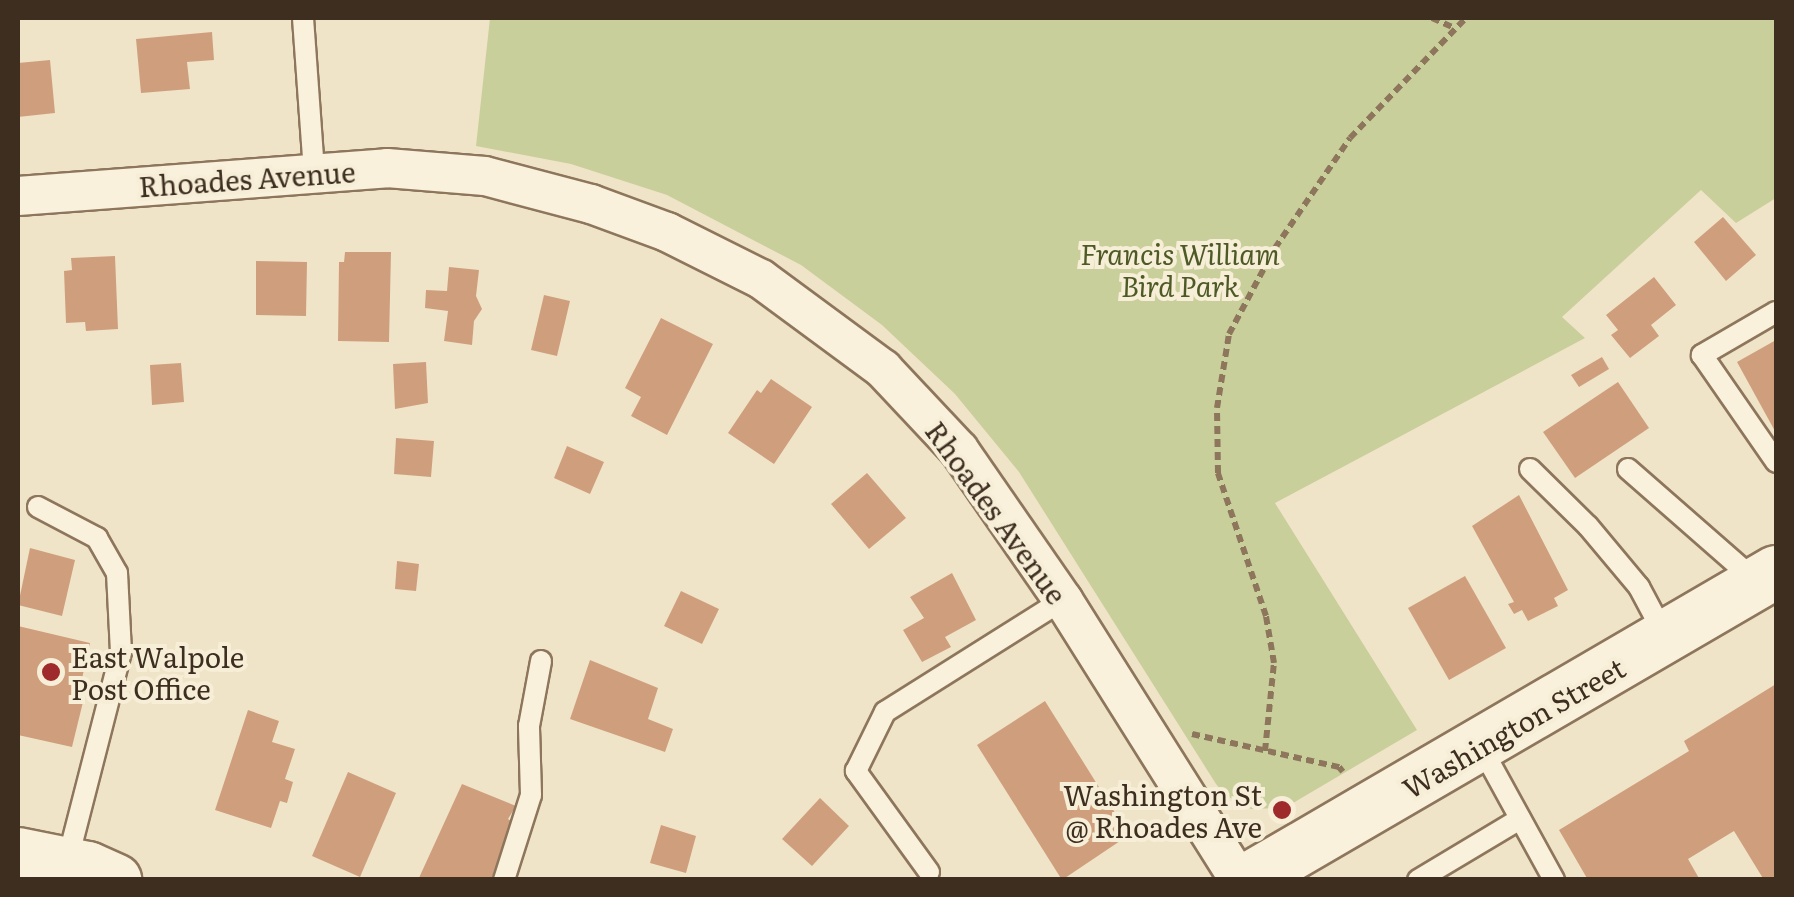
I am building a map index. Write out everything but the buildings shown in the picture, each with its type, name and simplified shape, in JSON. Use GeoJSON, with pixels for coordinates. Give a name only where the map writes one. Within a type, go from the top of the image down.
{"type":"FeatureCollection","features":[{"type":"Feature","properties":{"kind":"main road","name":"Washington Street"},"geometry":{"type":"LineString","coordinates":[[1248,880],[1767,578]]}},
{"type":"Feature","properties":{"kind":"street","name":"Rhoades Avenue"},"geometry":{"type":"LineString","coordinates":[[18,196],[387,168],[520,184],[667,232],[761,279],[883,369],[959,450],[1063,600],[1239,880]]}},
{"type":"Feature","properties":{"kind":"lane"},"geometry":{"type":"LineString","coordinates":[[304,18],[314,173]]}},
{"type":"Feature","properties":{"kind":"lane"},"geometry":{"type":"LineString","coordinates":[[1776,312],[1702,355],[1776,462]]}},
{"type":"Feature","properties":{"kind":"lane"},"geometry":{"type":"LineString","coordinates":[[1530,469],[1588,526],[1639,587],[1666,638]]}},
{"type":"Feature","properties":{"kind":"lane"},"geometry":{"type":"LineString","coordinates":[[1628,469],[1767,578]]}},
{"type":"Feature","properties":{"kind":"lane"},"geometry":{"type":"LineString","coordinates":[[38,507],[97,538],[116,573],[121,652],[66,866]]}},
{"type":"Feature","properties":{"kind":"lane"},"geometry":{"type":"LineString","coordinates":[[928,872],[856,771],[884,712],[1063,600]]}},
{"type":"Feature","properties":{"kind":"lane"},"geometry":{"type":"LineString","coordinates":[[504,880],[531,796],[529,726],[541,660]]}},
{"type":"Feature","properties":{"kind":"lane"},"geometry":{"type":"LineString","coordinates":[[1480,746],[1554,880]]}},
{"type":"Feature","properties":{"kind":"lane"},"geometry":{"type":"LineString","coordinates":[[1418,880],[1520,819]]}},
{"type":"Feature","properties":{"kind":"path"},"geometry":{"type":"LineString","coordinates":[[1432,18],[1454,28]]}},
{"type":"Feature","properties":{"kind":"path"},"geometry":{"type":"LineString","coordinates":[[1265,750],[1274,663],[1266,616],[1218,473],[1217,408],[1229,334],[1275,248],[1350,138],[1466,18]]}},
{"type":"Feature","properties":{"kind":"path"},"geometry":{"type":"LineString","coordinates":[[1177,730],[1340,766],[1347,777]]}},
{"type":"Feature","properties":{"kind":"green space","name":"Francis William Bird Park"},"geometry":{"type":"Polygon","coordinates":[[[490,18],[1776,18],[1776,198],[1736,223],[1701,190],[1562,317],[1585,338],[1275,503],[1417,730],[1293,803],[1280,808],[1251,809],[1225,795],[1216,784],[1019,472],[955,394],[882,325],[801,265],[667,195],[571,164],[476,146],[490,18]]]}},
{"type":"Feature","properties":{"kind":"place","name":"East Walpole Post Office"},"geometry":{"type":"Point","coordinates":[51,672]}},
{"type":"Feature","properties":{"kind":"place","name":"Washington St @ Rhoades Ave"},"geometry":{"type":"Point","coordinates":[1282,810]}}]}
